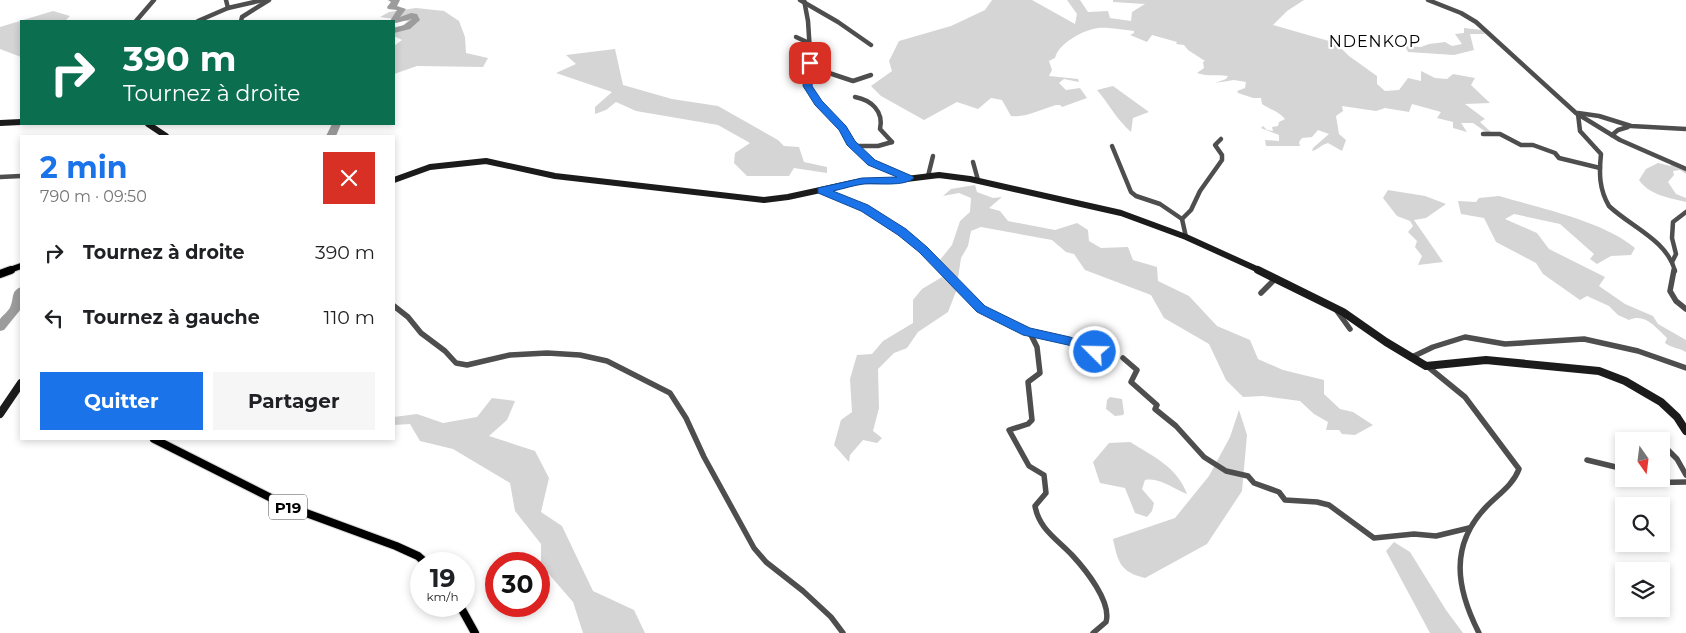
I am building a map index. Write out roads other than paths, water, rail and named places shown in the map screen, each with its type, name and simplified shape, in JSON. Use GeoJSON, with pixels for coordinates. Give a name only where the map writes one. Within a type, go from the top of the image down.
{"type":"FeatureCollection","features":[{"type":"Feature","properties":{"kind":"main road"},"geometry":{"type":"LineString","coordinates":[[0,274],[20,266]]}},
{"type":"Feature","properties":{"kind":"main road","name":"P19"},"geometry":{"type":"LineString","coordinates":[[156,440],[287,506],[410,552]]}},
{"type":"Feature","properties":{"kind":"main road"},"geometry":{"type":"LineString","coordinates":[[466,617],[475,633]]}},
{"type":"Feature","properties":{"kind":"street"},"geometry":{"type":"LineString","coordinates":[[137,20],[154,0]]}},
{"type":"Feature","properties":{"kind":"street"},"geometry":{"type":"LineString","coordinates":[[226,0],[228,8]]}},
{"type":"Feature","properties":{"kind":"street"},"geometry":{"type":"LineString","coordinates":[[200,20],[228,8],[263,0]]}},
{"type":"Feature","properties":{"kind":"street"},"geometry":{"type":"LineString","coordinates":[[241,20],[242,16],[264,5],[269,0]]}},
{"type":"Feature","properties":{"kind":"street"},"geometry":{"type":"LineString","coordinates":[[1428,0],[1462,13],[1476,22],[1577,114],[1612,135],[1686,169]]}},
{"type":"Feature","properties":{"kind":"street"},"geometry":{"type":"LineString","coordinates":[[803,1],[808,21],[810,63],[808,86],[818,103],[842,128],[851,143],[871,162],[909,178]]}},
{"type":"Feature","properties":{"kind":"street"},"geometry":{"type":"LineString","coordinates":[[803,1],[872,45]]}},
{"type":"Feature","properties":{"kind":"street"},"geometry":{"type":"LineString","coordinates":[[796,37],[809,43]]}},
{"type":"Feature","properties":{"kind":"street"},"geometry":{"type":"LineString","coordinates":[[810,63],[826,72],[853,81],[871,75]]}},
{"type":"Feature","properties":{"kind":"street"},"geometry":{"type":"LineString","coordinates":[[854,97],[868,100],[879,111],[882,124],[880,129],[884,136],[892,142],[878,146],[856,146]]}},
{"type":"Feature","properties":{"kind":"street"},"geometry":{"type":"LineString","coordinates":[[1577,114],[1594,115],[1631,126],[1686,129]]}},
{"type":"Feature","properties":{"kind":"street"},"geometry":{"type":"LineString","coordinates":[[1577,114],[1580,131],[1601,154],[1600,168],[1604,199],[1621,216],[1662,248],[1672,262],[1675,274],[1670,291],[1676,301],[1686,309]]}},
{"type":"Feature","properties":{"kind":"street"},"geometry":{"type":"LineString","coordinates":[[0,123],[20,122]]}},
{"type":"Feature","properties":{"kind":"street"},"geometry":{"type":"LineString","coordinates":[[150,125],[164,135]]}},
{"type":"Feature","properties":{"kind":"street"},"geometry":{"type":"LineString","coordinates":[[1612,135],[1618,130],[1631,126]]}},
{"type":"Feature","properties":{"kind":"street"},"geometry":{"type":"LineString","coordinates":[[1483,134],[1500,134],[1521,145],[1533,145],[1555,153],[1559,158],[1600,168]]}},
{"type":"Feature","properties":{"kind":"street"},"geometry":{"type":"LineString","coordinates":[[1182,219],[1191,210],[1200,191],[1222,160],[1222,155],[1216,148],[1220,139]]}},
{"type":"Feature","properties":{"kind":"street"},"geometry":{"type":"LineString","coordinates":[[1112,146],[1126,183],[1133,195],[1160,204],[1182,219],[1186,237]]}},
{"type":"Feature","properties":{"kind":"street"},"geometry":{"type":"LineString","coordinates":[[928,176],[933,156]]}},
{"type":"Feature","properties":{"kind":"street"},"geometry":{"type":"LineString","coordinates":[[395,180],[430,167],[486,161],[555,176],[648,185],[755,200],[774,199],[862,181],[890,181],[928,176],[950,176],[978,180],[1121,213],[1186,237],[1334,307],[1426,366],[1465,397],[1519,468],[1510,484],[1469,528],[1461,547],[1463,583],[1472,619],[1479,633]]}},
{"type":"Feature","properties":{"kind":"street"},"geometry":{"type":"LineString","coordinates":[[973,162],[978,180]]}},
{"type":"Feature","properties":{"kind":"street"},"geometry":{"type":"LineString","coordinates":[[0,177],[20,176]]}},
{"type":"Feature","properties":{"kind":"street"},"geometry":{"type":"LineString","coordinates":[[822,190],[877,215],[923,250],[981,309],[1030,333],[1070,341],[1095,352],[1109,350]]}},
{"type":"Feature","properties":{"kind":"street"},"geometry":{"type":"LineString","coordinates":[[1672,262],[1676,254],[1673,249],[1672,223],[1686,212]]}},
{"type":"Feature","properties":{"kind":"street"},"geometry":{"type":"LineString","coordinates":[[1261,292],[1276,278]]}},
{"type":"Feature","properties":{"kind":"street"},"geometry":{"type":"LineString","coordinates":[[395,307],[408,317],[421,333],[456,363],[466,365],[510,355],[580,355],[607,361],[670,392],[686,418],[704,457],[754,548],[766,562],[803,591],[831,617],[843,633]]}},
{"type":"Feature","properties":{"kind":"street"},"geometry":{"type":"LineString","coordinates":[[1334,307],[1350,329]]}},
{"type":"Feature","properties":{"kind":"street"},"geometry":{"type":"LineString","coordinates":[[1030,333],[1038,349],[1040,373],[1029,381],[1028,384],[1032,420],[1028,424],[1009,430],[1029,466],[1044,475],[1046,493],[1035,506],[1037,517],[1046,532],[1072,556],[1106,605],[1108,619],[1104,626],[1094,633]]}},
{"type":"Feature","properties":{"kind":"street"},"geometry":{"type":"LineString","coordinates":[[1411,358],[1432,347],[1465,336],[1506,344],[1584,340],[1638,352],[1686,368]]}},
{"type":"Feature","properties":{"kind":"street"},"geometry":{"type":"LineString","coordinates":[[1123,358],[1137,370],[1131,382],[1157,405],[1156,409],[1165,419],[1176,426],[1204,457],[1226,471],[1248,476],[1254,483],[1279,492],[1285,500],[1317,502],[1329,505],[1374,538],[1414,534],[1436,536],[1469,528]]}},
{"type":"Feature","properties":{"kind":"street"},"geometry":{"type":"LineString","coordinates":[[1426,366],[1486,360],[1599,371],[1625,381],[1661,402],[1677,416],[1686,431]]}},
{"type":"Feature","properties":{"kind":"street"},"geometry":{"type":"LineString","coordinates":[[0,414],[20,384]]}},
{"type":"Feature","properties":{"kind":"street"},"geometry":{"type":"LineString","coordinates":[[1670,452],[1686,475]]}},
{"type":"Feature","properties":{"kind":"street"},"geometry":{"type":"LineString","coordinates":[[1587,460],[1615,467]]}},
{"type":"Feature","properties":{"kind":"street"},"geometry":{"type":"LineString","coordinates":[[1670,482],[1686,482]]}},
{"type":"Feature","properties":{"kind":"waterway"},"geometry":{"type":"LineString","coordinates":[[392,0],[397,1],[391,7],[402,9],[393,20]]}},
{"type":"Feature","properties":{"kind":"waterway"},"geometry":{"type":"LineString","coordinates":[[395,20],[411,16],[414,16],[416,20],[407,27],[395,31]]}},
{"type":"Feature","properties":{"kind":"waterway"},"geometry":{"type":"LineString","coordinates":[[331,135],[336,125]]}},
{"type":"Feature","properties":{"kind":"waterway"},"geometry":{"type":"LineString","coordinates":[[0,327],[17,307],[17,297],[20,292]]}},
{"type":"Feature","properties":{"kind":"district","name":"NDENKOP"},"geometry":{"type":"Point","coordinates":[1375,41]}}]}
